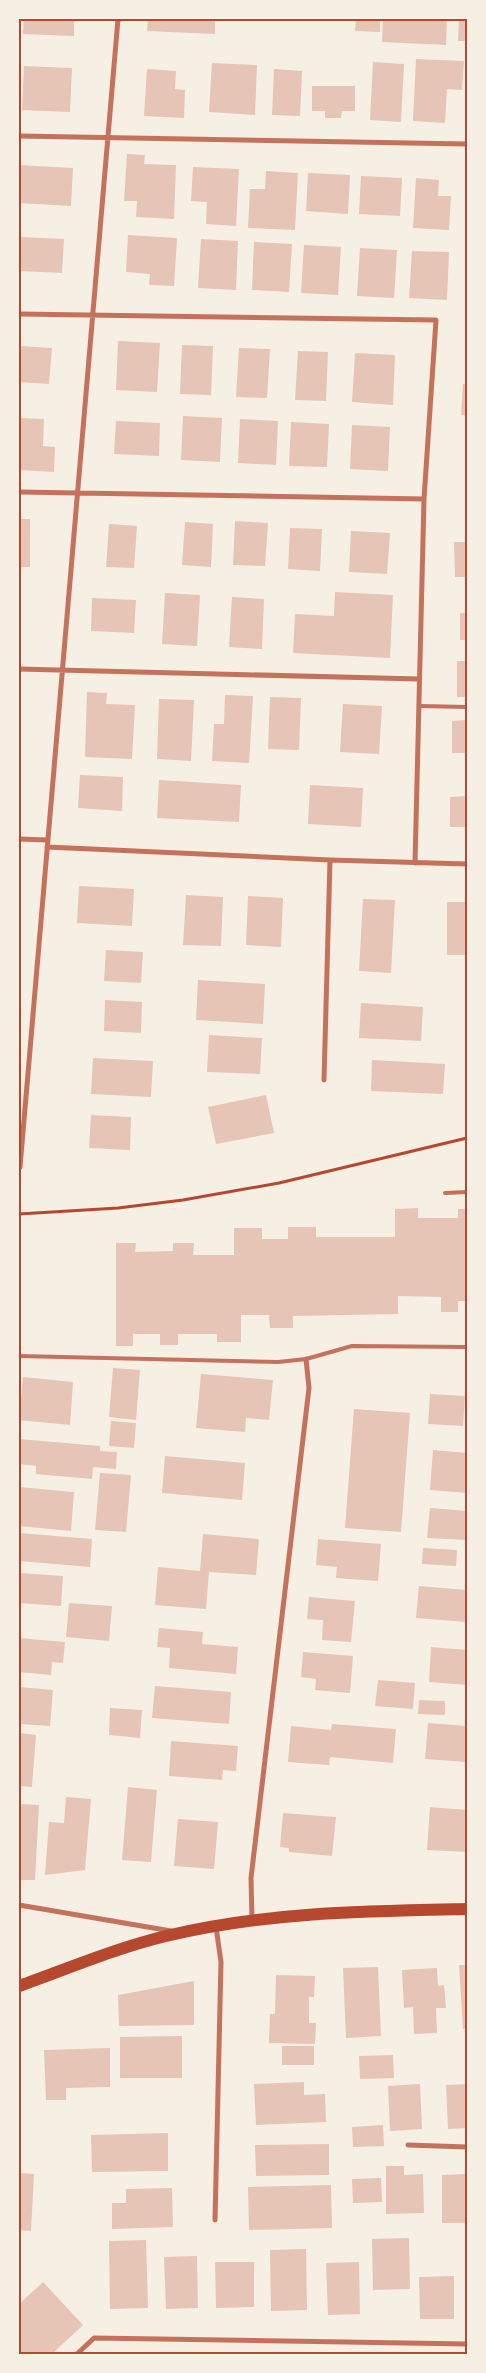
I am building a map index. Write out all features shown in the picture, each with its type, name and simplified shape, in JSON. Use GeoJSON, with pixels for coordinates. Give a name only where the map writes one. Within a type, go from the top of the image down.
{"type":"FeatureCollection","features":[{"type":"Feature","properties":{"kind":"main road"},"geometry":{"type":"LineString","coordinates":[[19,1986],[124,1948],[216,1926],[315,1913],[467,1909]]}},
{"type":"Feature","properties":{"kind":"street"},"geometry":{"type":"LineString","coordinates":[[20,1167],[118,19]]}},
{"type":"Feature","properties":{"kind":"street"},"geometry":{"type":"LineString","coordinates":[[19,136],[467,144]]}},
{"type":"Feature","properties":{"kind":"street"},"geometry":{"type":"LineString","coordinates":[[19,314],[436,320],[424,500],[415,862]]}},
{"type":"Feature","properties":{"kind":"street"},"geometry":{"type":"LineString","coordinates":[[19,492],[424,500]]}},
{"type":"Feature","properties":{"kind":"street"},"geometry":{"type":"LineString","coordinates":[[19,669],[419,679]]}},
{"type":"Feature","properties":{"kind":"street"},"geometry":{"type":"LineString","coordinates":[[19,839],[48,840]]}},
{"type":"Feature","properties":{"kind":"street"},"geometry":{"type":"LineString","coordinates":[[48,847],[330,860],[467,864]]}},
{"type":"Feature","properties":{"kind":"street"},"geometry":{"type":"LineString","coordinates":[[324,1080],[330,860]]}},
{"type":"Feature","properties":{"kind":"street"},"geometry":{"type":"LineString","coordinates":[[252,1920],[251,1878],[309,1388],[306,1359]]}},
{"type":"Feature","properties":{"kind":"street"},"geometry":{"type":"LineString","coordinates":[[19,1905],[181,1933]]}},
{"type":"Feature","properties":{"kind":"street"},"geometry":{"type":"LineString","coordinates":[[215,2220],[221,1962],[216,1926]]}},
{"type":"Feature","properties":{"kind":"street"},"geometry":{"type":"LineString","coordinates":[[408,2145],[467,2147]]}},
{"type":"Feature","properties":{"kind":"street"},"geometry":{"type":"LineString","coordinates":[[77,2354],[94,2338],[467,2344]]}},
{"type":"Feature","properties":{"kind":"lane"},"geometry":{"type":"LineString","coordinates":[[420,706],[467,707]]}},
{"type":"Feature","properties":{"kind":"lane"},"geometry":{"type":"LineString","coordinates":[[445,1193],[467,1192]]}},
{"type":"Feature","properties":{"kind":"lane"},"geometry":{"type":"LineString","coordinates":[[19,1356],[278,1362],[306,1359],[352,1346],[467,1347]]}},
{"type":"Feature","properties":{"kind":"path"},"geometry":{"type":"LineString","coordinates":[[19,1214],[102,1210],[166,1202],[279,1183],[467,1138]]}},
{"type":"Feature","properties":{"kind":"building"},"geometry":{"type":"Polygon","coordinates":[[[24,19],[74,19],[74,36],[23,34],[24,19]]]}},
{"type":"Feature","properties":{"kind":"building"},"geometry":{"type":"Polygon","coordinates":[[[148,19],[215,19],[215,34],[147,31],[148,19]]]}},
{"type":"Feature","properties":{"kind":"building"},"geometry":{"type":"Polygon","coordinates":[[[356,19],[380,19],[380,32],[355,31],[356,19]]]}},
{"type":"Feature","properties":{"kind":"building"},"geometry":{"type":"Polygon","coordinates":[[[383,19],[447,19],[446,45],[382,42],[383,19]]]}},
{"type":"Feature","properties":{"kind":"building"},"geometry":{"type":"Polygon","coordinates":[[[459,19],[467,19],[467,41],[458,41],[459,19]]]}},
{"type":"Feature","properties":{"kind":"building"},"geometry":{"type":"Polygon","coordinates":[[[416,59],[464,61],[462,90],[447,89],[445,123],[413,121],[416,59]]]}},
{"type":"Feature","properties":{"kind":"building"},"geometry":{"type":"Polygon","coordinates":[[[373,62],[404,64],[401,122],[370,120],[373,62]]]}},
{"type":"Feature","properties":{"kind":"building"},"geometry":{"type":"Polygon","coordinates":[[[212,63],[257,65],[255,115],[209,112],[212,63]]]}},
{"type":"Feature","properties":{"kind":"building"},"geometry":{"type":"Polygon","coordinates":[[[24,66],[72,68],[70,112],[22,110],[24,66]]]}},
{"type":"Feature","properties":{"kind":"building"},"geometry":{"type":"Polygon","coordinates":[[[147,69],[176,71],[175,89],[185,90],[184,118],[144,116],[147,69]]]}},
{"type":"Feature","properties":{"kind":"building"},"geometry":{"type":"Polygon","coordinates":[[[274,69],[302,71],[300,116],[272,115],[274,69]]]}},
{"type":"Feature","properties":{"kind":"building"},"geometry":{"type":"Polygon","coordinates":[[[312,86],[355,86],[355,111],[342,111],[341,118],[325,118],[325,111],[312,111],[312,86]]]}},
{"type":"Feature","properties":{"kind":"building"},"geometry":{"type":"Polygon","coordinates":[[[127,154],[145,155],[144,164],[176,165],[174,219],[136,217],[137,201],[124,201],[127,154]]]}},
{"type":"Feature","properties":{"kind":"building"},"geometry":{"type":"Polygon","coordinates":[[[19,165],[73,168],[71,206],[19,203],[19,165]]]}},
{"type":"Feature","properties":{"kind":"building"},"geometry":{"type":"Polygon","coordinates":[[[193,167],[239,169],[236,226],[206,224],[207,202],[191,201],[193,167]]]}},
{"type":"Feature","properties":{"kind":"building"},"geometry":{"type":"Polygon","coordinates":[[[266,171],[298,173],[295,230],[248,228],[250,189],[265,189],[266,171]]]}},
{"type":"Feature","properties":{"kind":"building"},"geometry":{"type":"Polygon","coordinates":[[[308,173],[350,175],[348,214],[306,211],[308,173]]]}},
{"type":"Feature","properties":{"kind":"building"},"geometry":{"type":"Polygon","coordinates":[[[361,176],[402,178],[400,216],[359,214],[361,176]]]}},
{"type":"Feature","properties":{"kind":"building"},"geometry":{"type":"Polygon","coordinates":[[[416,178],[439,180],[438,196],[451,196],[449,230],[413,228],[416,178]]]}},
{"type":"Feature","properties":{"kind":"building"},"geometry":{"type":"Polygon","coordinates":[[[128,235],[177,238],[174,286],[149,285],[150,274],[126,272],[128,235]]]}},
{"type":"Feature","properties":{"kind":"building"},"geometry":{"type":"Polygon","coordinates":[[[19,237],[64,239],[62,273],[19,271],[19,237]]]}},
{"type":"Feature","properties":{"kind":"building"},"geometry":{"type":"Polygon","coordinates":[[[201,239],[238,241],[236,290],[198,288],[201,239]]]}},
{"type":"Feature","properties":{"kind":"building"},"geometry":{"type":"Polygon","coordinates":[[[254,242],[292,244],[289,292],[252,290],[254,242]]]}},
{"type":"Feature","properties":{"kind":"building"},"geometry":{"type":"Polygon","coordinates":[[[304,245],[341,247],[338,295],[301,293],[304,245]]]}},
{"type":"Feature","properties":{"kind":"building"},"geometry":{"type":"Polygon","coordinates":[[[360,248],[397,250],[394,298],[357,296],[360,248]]]}},
{"type":"Feature","properties":{"kind":"building"},"geometry":{"type":"Polygon","coordinates":[[[412,251],[449,252],[447,300],[409,298],[412,251]]]}},
{"type":"Feature","properties":{"kind":"building"},"geometry":{"type":"Polygon","coordinates":[[[118,341],[160,343],[157,392],[116,390],[118,341]]]}},
{"type":"Feature","properties":{"kind":"building"},"geometry":{"type":"Polygon","coordinates":[[[182,345],[213,346],[211,395],[180,394],[182,345]]]}},
{"type":"Feature","properties":{"kind":"building"},"geometry":{"type":"Polygon","coordinates":[[[19,346],[52,348],[49,384],[19,382],[19,346]]]}},
{"type":"Feature","properties":{"kind":"building"},"geometry":{"type":"Polygon","coordinates":[[[239,348],[270,349],[267,398],[236,397],[239,348]]]}},
{"type":"Feature","properties":{"kind":"building"},"geometry":{"type":"Polygon","coordinates":[[[298,351],[328,352],[326,401],[295,400],[298,351]]]}},
{"type":"Feature","properties":{"kind":"building"},"geometry":{"type":"Polygon","coordinates":[[[355,353],[395,355],[393,405],[352,402],[355,353]]]}},
{"type":"Feature","properties":{"kind":"building"},"geometry":{"type":"Polygon","coordinates":[[[463,384],[467,384],[467,415],[461,415],[463,384]]]}},
{"type":"Feature","properties":{"kind":"building"},"geometry":{"type":"Polygon","coordinates":[[[183,416],[222,418],[220,462],[181,460],[183,416]]]}},
{"type":"Feature","properties":{"kind":"building"},"geometry":{"type":"Polygon","coordinates":[[[19,418],[44,419],[43,446],[55,447],[54,472],[19,470],[19,418]]]}},
{"type":"Feature","properties":{"kind":"building"},"geometry":{"type":"Polygon","coordinates":[[[240,419],[278,421],[276,465],[238,463],[240,419]]]}},
{"type":"Feature","properties":{"kind":"building"},"geometry":{"type":"Polygon","coordinates":[[[116,421],[160,423],[159,456],[114,454],[116,421]]]}},
{"type":"Feature","properties":{"kind":"building"},"geometry":{"type":"Polygon","coordinates":[[[291,422],[329,424],[327,467],[289,466],[291,422]]]}},
{"type":"Feature","properties":{"kind":"building"},"geometry":{"type":"Polygon","coordinates":[[[352,425],[390,427],[388,471],[350,469],[352,425]]]}},
{"type":"Feature","properties":{"kind":"building"},"geometry":{"type":"Polygon","coordinates":[[[19,519],[30,519],[30,567],[19,567],[19,519]]]}},
{"type":"Feature","properties":{"kind":"building"},"geometry":{"type":"Polygon","coordinates":[[[235,521],[268,523],[265,566],[233,565],[235,521]]]}},
{"type":"Feature","properties":{"kind":"building"},"geometry":{"type":"Polygon","coordinates":[[[185,522],[213,524],[211,567],[182,565],[185,522]]]}},
{"type":"Feature","properties":{"kind":"building"},"geometry":{"type":"Polygon","coordinates":[[[109,524],[137,526],[134,568],[106,567],[109,524]]]}},
{"type":"Feature","properties":{"kind":"building"},"geometry":{"type":"Polygon","coordinates":[[[290,528],[322,529],[320,571],[288,569],[290,528]]]}},
{"type":"Feature","properties":{"kind":"building"},"geometry":{"type":"Polygon","coordinates":[[[351,531],[390,533],[387,574],[349,572],[351,531]]]}},
{"type":"Feature","properties":{"kind":"building"},"geometry":{"type":"Polygon","coordinates":[[[454,542],[467,542],[467,577],[455,577],[454,542]]]}},
{"type":"Feature","properties":{"kind":"building"},"geometry":{"type":"Polygon","coordinates":[[[335,592],[393,595],[390,658],[293,653],[295,614],[334,616],[335,592]]]}},
{"type":"Feature","properties":{"kind":"building"},"geometry":{"type":"Polygon","coordinates":[[[165,593],[200,595],[197,646],[162,644],[165,593]]]}},
{"type":"Feature","properties":{"kind":"building"},"geometry":{"type":"Polygon","coordinates":[[[232,597],[264,599],[262,649],[229,647],[232,597]]]}},
{"type":"Feature","properties":{"kind":"building"},"geometry":{"type":"Polygon","coordinates":[[[92,598],[136,600],[134,633],[91,631],[92,598]]]}},
{"type":"Feature","properties":{"kind":"building"},"geometry":{"type":"Polygon","coordinates":[[[460,613],[467,613],[467,640],[460,640],[460,613]]]}},
{"type":"Feature","properties":{"kind":"building"},"geometry":{"type":"Polygon","coordinates":[[[457,661],[467,661],[467,697],[457,697],[457,661]]]}},
{"type":"Feature","properties":{"kind":"building"},"geometry":{"type":"Polygon","coordinates":[[[87,692],[107,693],[106,704],[135,705],[132,759],[85,757],[87,692]]]}},
{"type":"Feature","properties":{"kind":"building"},"geometry":{"type":"Polygon","coordinates":[[[225,695],[253,696],[249,763],[212,761],[214,724],[224,724],[225,695]]]}},
{"type":"Feature","properties":{"kind":"building"},"geometry":{"type":"Polygon","coordinates":[[[270,697],[301,698],[299,750],[268,749],[270,697]]]}},
{"type":"Feature","properties":{"kind":"building"},"geometry":{"type":"Polygon","coordinates":[[[159,699],[194,700],[191,761],[157,759],[159,699]]]}},
{"type":"Feature","properties":{"kind":"building"},"geometry":{"type":"Polygon","coordinates":[[[343,704],[382,706],[379,754],[340,752],[343,704]]]}},
{"type":"Feature","properties":{"kind":"building"},"geometry":{"type":"Polygon","coordinates":[[[467,720],[467,753],[452,753],[452,721],[467,720]]]}},
{"type":"Feature","properties":{"kind":"building"},"geometry":{"type":"Polygon","coordinates":[[[80,775],[123,777],[122,811],[78,808],[80,775]]]}},
{"type":"Feature","properties":{"kind":"building"},"geometry":{"type":"Polygon","coordinates":[[[159,780],[241,785],[239,822],[157,818],[159,780]]]}},
{"type":"Feature","properties":{"kind":"building"},"geometry":{"type":"Polygon","coordinates":[[[310,785],[363,788],[361,827],[308,824],[310,785]]]}},
{"type":"Feature","properties":{"kind":"building"},"geometry":{"type":"Polygon","coordinates":[[[467,796],[467,827],[450,827],[450,797],[467,796]]]}},
{"type":"Feature","properties":{"kind":"building"},"geometry":{"type":"Polygon","coordinates":[[[79,886],[134,889],[132,926],[77,923],[79,886]]]}},
{"type":"Feature","properties":{"kind":"building"},"geometry":{"type":"Polygon","coordinates":[[[186,895],[223,897],[221,946],[183,945],[186,895]]]}},
{"type":"Feature","properties":{"kind":"building"},"geometry":{"type":"Polygon","coordinates":[[[248,896],[283,898],[281,947],[246,945],[248,896]]]}},
{"type":"Feature","properties":{"kind":"building"},"geometry":{"type":"Polygon","coordinates":[[[363,899],[395,900],[391,973],[359,971],[363,899]]]}},
{"type":"Feature","properties":{"kind":"building"},"geometry":{"type":"Polygon","coordinates":[[[447,902],[467,902],[467,955],[447,955],[447,902]]]}},
{"type":"Feature","properties":{"kind":"building"},"geometry":{"type":"Polygon","coordinates":[[[106,950],[143,952],[141,983],[104,981],[106,950]]]}},
{"type":"Feature","properties":{"kind":"building"},"geometry":{"type":"Polygon","coordinates":[[[198,980],[265,984],[263,1024],[196,1020],[198,980]]]}},
{"type":"Feature","properties":{"kind":"building"},"geometry":{"type":"Polygon","coordinates":[[[105,1000],[142,1002],[141,1033],[104,1031],[105,1000]]]}},
{"type":"Feature","properties":{"kind":"building"},"geometry":{"type":"Polygon","coordinates":[[[361,1003],[423,1007],[421,1041],[359,1038],[361,1003]]]}},
{"type":"Feature","properties":{"kind":"building"},"geometry":{"type":"Polygon","coordinates":[[[209,1035],[262,1038],[260,1074],[207,1072],[209,1035]]]}},
{"type":"Feature","properties":{"kind":"building"},"geometry":{"type":"Polygon","coordinates":[[[93,1058],[153,1061],[151,1097],[91,1094],[93,1058]]]}},
{"type":"Feature","properties":{"kind":"building"},"geometry":{"type":"Polygon","coordinates":[[[372,1060],[445,1064],[443,1094],[371,1091],[372,1060]]]}},
{"type":"Feature","properties":{"kind":"building"},"geometry":{"type":"Polygon","coordinates":[[[266,1095],[274,1133],[216,1144],[208,1107],[266,1095]]]}},
{"type":"Feature","properties":{"kind":"building"},"geometry":{"type":"Polygon","coordinates":[[[91,1115],[131,1117],[130,1150],[89,1148],[91,1115]]]}},
{"type":"Feature","properties":{"kind":"building"},"geometry":{"type":"Polygon","coordinates":[[[418,1208],[418,1218],[458,1218],[458,1209],[467,1209],[467,1301],[458,1301],[458,1312],[441,1312],[441,1297],[398,1296],[398,1314],[293,1316],[293,1328],[270,1328],[269,1315],[241,1315],[241,1342],[217,1342],[217,1334],[178,1334],[178,1345],[160,1345],[160,1334],[133,1334],[133,1346],[116,1346],[116,1243],[136,1243],[135,1252],[173,1251],[173,1243],[194,1243],[193,1255],[234,1255],[234,1228],[262,1228],[262,1239],[288,1239],[288,1227],[316,1227],[316,1237],[395,1237],[395,1209],[418,1208]]]}},
{"type":"Feature","properties":{"kind":"building"},"geometry":{"type":"Polygon","coordinates":[[[113,1368],[140,1370],[136,1420],[109,1417],[113,1368]]]}},
{"type":"Feature","properties":{"kind":"building"},"geometry":{"type":"Polygon","coordinates":[[[201,1374],[273,1380],[269,1420],[246,1418],[245,1432],[196,1428],[201,1374]]]}},
{"type":"Feature","properties":{"kind":"building"},"geometry":{"type":"Polygon","coordinates":[[[23,1377],[73,1382],[70,1425],[19,1420],[23,1377]]]}},
{"type":"Feature","properties":{"kind":"building"},"geometry":{"type":"Polygon","coordinates":[[[430,1394],[465,1396],[463,1426],[428,1424],[430,1394]]]}},
{"type":"Feature","properties":{"kind":"building"},"geometry":{"type":"Polygon","coordinates":[[[354,1409],[410,1413],[401,1532],[345,1528],[354,1409]]]}},
{"type":"Feature","properties":{"kind":"building"},"geometry":{"type":"Polygon","coordinates":[[[111,1421],[136,1423],[134,1448],[109,1446],[111,1421]]]}},
{"type":"Feature","properties":{"kind":"building"},"geometry":{"type":"Polygon","coordinates":[[[19,1439],[100,1446],[100,1451],[117,1452],[116,1469],[93,1467],[92,1479],[36,1474],[36,1466],[19,1464],[19,1439]]]}},
{"type":"Feature","properties":{"kind":"building"},"geometry":{"type":"Polygon","coordinates":[[[433,1450],[467,1453],[467,1493],[430,1490],[433,1450]]]}},
{"type":"Feature","properties":{"kind":"building"},"geometry":{"type":"Polygon","coordinates":[[[165,1456],[245,1463],[242,1500],[162,1493],[165,1456]]]}},
{"type":"Feature","properties":{"kind":"building"},"geometry":{"type":"Polygon","coordinates":[[[100,1473],[131,1475],[126,1532],[95,1530],[100,1473]]]}},
{"type":"Feature","properties":{"kind":"building"},"geometry":{"type":"Polygon","coordinates":[[[19,1487],[74,1492],[71,1531],[19,1526],[19,1487]]]}},
{"type":"Feature","properties":{"kind":"building"},"geometry":{"type":"Polygon","coordinates":[[[430,1508],[467,1511],[467,1540],[427,1538],[430,1508]]]}},
{"type":"Feature","properties":{"kind":"building"},"geometry":{"type":"Polygon","coordinates":[[[19,1533],[92,1539],[90,1567],[19,1561],[19,1533]]]}},
{"type":"Feature","properties":{"kind":"building"},"geometry":{"type":"Polygon","coordinates":[[[203,1534],[259,1539],[256,1575],[209,1572],[206,1609],[155,1605],[158,1567],[200,1571],[203,1534]]]}},
{"type":"Feature","properties":{"kind":"building"},"geometry":{"type":"Polygon","coordinates":[[[318,1539],[381,1544],[378,1581],[336,1578],[337,1567],[316,1565],[318,1539]]]}},
{"type":"Feature","properties":{"kind":"building"},"geometry":{"type":"Polygon","coordinates":[[[423,1548],[457,1550],[456,1566],[422,1564],[423,1548]]]}},
{"type":"Feature","properties":{"kind":"building"},"geometry":{"type":"Polygon","coordinates":[[[19,1573],[63,1576],[61,1606],[19,1603],[19,1573]]]}},
{"type":"Feature","properties":{"kind":"building"},"geometry":{"type":"Polygon","coordinates":[[[419,1586],[467,1590],[467,1622],[416,1618],[419,1586]]]}},
{"type":"Feature","properties":{"kind":"building"},"geometry":{"type":"Polygon","coordinates":[[[309,1597],[355,1601],[351,1642],[322,1640],[323,1620],[307,1619],[309,1597]]]}},
{"type":"Feature","properties":{"kind":"building"},"geometry":{"type":"Polygon","coordinates":[[[69,1603],[112,1606],[109,1641],[66,1637],[69,1603]]]}},
{"type":"Feature","properties":{"kind":"building"},"geometry":{"type":"Polygon","coordinates":[[[159,1628],[203,1632],[202,1644],[238,1647],[236,1674],[169,1668],[170,1648],[157,1647],[159,1628]]]}},
{"type":"Feature","properties":{"kind":"building"},"geometry":{"type":"Polygon","coordinates":[[[19,1638],[65,1642],[63,1663],[52,1662],[51,1675],[19,1672],[19,1638]]]}},
{"type":"Feature","properties":{"kind":"building"},"geometry":{"type":"Polygon","coordinates":[[[431,1647],[467,1650],[467,1685],[429,1682],[431,1647]]]}},
{"type":"Feature","properties":{"kind":"building"},"geometry":{"type":"Polygon","coordinates":[[[303,1652],[353,1656],[350,1693],[315,1690],[316,1679],[301,1677],[303,1652]]]}},
{"type":"Feature","properties":{"kind":"building"},"geometry":{"type":"Polygon","coordinates":[[[378,1680],[415,1683],[413,1709],[375,1706],[378,1680]]]}},
{"type":"Feature","properties":{"kind":"building"},"geometry":{"type":"Polygon","coordinates":[[[155,1686],[231,1692],[229,1724],[152,1718],[155,1686]]]}},
{"type":"Feature","properties":{"kind":"building"},"geometry":{"type":"Polygon","coordinates":[[[19,1687],[53,1690],[50,1726],[19,1724],[19,1687]]]}},
{"type":"Feature","properties":{"kind":"building"},"geometry":{"type":"Polygon","coordinates":[[[419,1700],[445,1701],[445,1715],[418,1714],[419,1700]]]}},
{"type":"Feature","properties":{"kind":"building"},"geometry":{"type":"Polygon","coordinates":[[[110,1708],[142,1710],[140,1738],[109,1735],[110,1708]]]}},
{"type":"Feature","properties":{"kind":"building"},"geometry":{"type":"Polygon","coordinates":[[[428,1723],[467,1726],[467,1762],[425,1759],[428,1723]]]}},
{"type":"Feature","properties":{"kind":"building"},"geometry":{"type":"Polygon","coordinates":[[[332,1724],[396,1729],[393,1763],[330,1757],[329,1765],[288,1762],[291,1726],[331,1730],[332,1724]]]}},
{"type":"Feature","properties":{"kind":"building"},"geometry":{"type":"Polygon","coordinates":[[[19,1733],[36,1735],[32,1787],[19,1786],[19,1733]]]}},
{"type":"Feature","properties":{"kind":"building"},"geometry":{"type":"Polygon","coordinates":[[[171,1741],[238,1746],[236,1771],[223,1770],[222,1780],[169,1776],[171,1741]]]}},
{"type":"Feature","properties":{"kind":"building"},"geometry":{"type":"Polygon","coordinates":[[[128,1787],[157,1790],[151,1862],[122,1860],[128,1787]]]}},
{"type":"Feature","properties":{"kind":"building"},"geometry":{"type":"Polygon","coordinates":[[[66,1797],[91,1799],[85,1870],[45,1875],[49,1822],[64,1823],[66,1797]]]}},
{"type":"Feature","properties":{"kind":"building"},"geometry":{"type":"Polygon","coordinates":[[[19,1804],[39,1805],[35,1880],[19,1880],[19,1804]]]}},
{"type":"Feature","properties":{"kind":"building"},"geometry":{"type":"Polygon","coordinates":[[[430,1807],[467,1810],[467,1852],[427,1850],[430,1807]]]}},
{"type":"Feature","properties":{"kind":"building"},"geometry":{"type":"Polygon","coordinates":[[[283,1813],[336,1817],[332,1856],[289,1852],[289,1848],[280,1847],[283,1813]]]}},
{"type":"Feature","properties":{"kind":"building"},"geometry":{"type":"Polygon","coordinates":[[[178,1819],[218,1822],[214,1869],[174,1866],[178,1819]]]}},
{"type":"Feature","properties":{"kind":"building"},"geometry":{"type":"Polygon","coordinates":[[[459,1965],[467,1965],[467,2028],[463,2029],[459,1965]]]}},
{"type":"Feature","properties":{"kind":"building"},"geometry":{"type":"Polygon","coordinates":[[[378,1967],[381,2036],[346,2038],[343,1968],[378,1967]]]}},
{"type":"Feature","properties":{"kind":"building"},"geometry":{"type":"Polygon","coordinates":[[[437,1968],[438,1986],[444,1985],[446,2008],[436,2008],[437,2033],[414,2034],[413,2007],[404,2008],[402,1970],[437,1968]]]}},
{"type":"Feature","properties":{"kind":"building"},"geometry":{"type":"Polygon","coordinates":[[[276,1975],[315,1976],[314,1997],[309,1997],[309,2023],[316,2023],[315,2044],[269,2043],[270,2014],[275,2014],[276,1975]]]}},
{"type":"Feature","properties":{"kind":"building"},"geometry":{"type":"Polygon","coordinates":[[[194,1981],[194,2025],[119,2026],[118,1995],[194,1981]]]}},
{"type":"Feature","properties":{"kind":"building"},"geometry":{"type":"Polygon","coordinates":[[[182,2036],[182,2078],[120,2078],[120,2037],[182,2036]]]}},
{"type":"Feature","properties":{"kind":"building"},"geometry":{"type":"Polygon","coordinates":[[[282,2046],[314,2046],[314,2065],[282,2065],[282,2046]]]}},
{"type":"Feature","properties":{"kind":"building"},"geometry":{"type":"Polygon","coordinates":[[[110,2048],[110,2087],[66,2088],[66,2100],[46,2100],[44,2050],[110,2048]]]}},
{"type":"Feature","properties":{"kind":"building"},"geometry":{"type":"Polygon","coordinates":[[[393,2055],[394,2078],[360,2079],[359,2056],[393,2055]]]}},
{"type":"Feature","properties":{"kind":"building"},"geometry":{"type":"Polygon","coordinates":[[[304,2082],[304,2095],[325,2094],[326,2122],[256,2125],[254,2084],[304,2082]]]}},
{"type":"Feature","properties":{"kind":"building"},"geometry":{"type":"Polygon","coordinates":[[[420,2084],[422,2129],[390,2131],[388,2086],[420,2084]]]}},
{"type":"Feature","properties":{"kind":"building"},"geometry":{"type":"Polygon","coordinates":[[[467,2084],[467,2128],[448,2129],[446,2085],[467,2084]]]}},
{"type":"Feature","properties":{"kind":"building"},"geometry":{"type":"Polygon","coordinates":[[[383,2125],[384,2146],[353,2147],[352,2127],[383,2125]]]}},
{"type":"Feature","properties":{"kind":"building"},"geometry":{"type":"Polygon","coordinates":[[[168,2133],[168,2171],[92,2172],[91,2135],[168,2133]]]}},
{"type":"Feature","properties":{"kind":"building"},"geometry":{"type":"Polygon","coordinates":[[[329,2144],[329,2175],[256,2176],[255,2145],[329,2144]]]}},
{"type":"Feature","properties":{"kind":"building"},"geometry":{"type":"Polygon","coordinates":[[[386,2166],[404,2166],[404,2175],[423,2174],[424,2213],[386,2214],[386,2166]]]}},
{"type":"Feature","properties":{"kind":"building"},"geometry":{"type":"Polygon","coordinates":[[[19,2173],[34,2174],[31,2231],[19,2230],[19,2173]]]}},
{"type":"Feature","properties":{"kind":"building"},"geometry":{"type":"Polygon","coordinates":[[[467,2174],[467,2223],[442,2223],[442,2175],[467,2174]]]}},
{"type":"Feature","properties":{"kind":"building"},"geometry":{"type":"Polygon","coordinates":[[[381,2178],[382,2202],[353,2203],[352,2179],[381,2178]]]}},
{"type":"Feature","properties":{"kind":"building"},"geometry":{"type":"Polygon","coordinates":[[[331,2185],[332,2228],[249,2230],[248,2187],[331,2185]]]}},
{"type":"Feature","properties":{"kind":"building"},"geometry":{"type":"Polygon","coordinates":[[[172,2188],[173,2227],[112,2229],[112,2203],[126,2203],[126,2189],[172,2188]]]}},
{"type":"Feature","properties":{"kind":"building"},"geometry":{"type":"Polygon","coordinates":[[[409,2238],[410,2289],[373,2290],[372,2239],[409,2238]]]}},
{"type":"Feature","properties":{"kind":"building"},"geometry":{"type":"Polygon","coordinates":[[[146,2240],[148,2308],[110,2309],[109,2241],[146,2240]]]}},
{"type":"Feature","properties":{"kind":"building"},"geometry":{"type":"Polygon","coordinates":[[[306,2249],[307,2310],[271,2311],[270,2250],[306,2249]]]}},
{"type":"Feature","properties":{"kind":"building"},"geometry":{"type":"Polygon","coordinates":[[[197,2256],[198,2308],[166,2309],[164,2257],[197,2256]]]}},
{"type":"Feature","properties":{"kind":"building"},"geometry":{"type":"Polygon","coordinates":[[[215,2262],[254,2262],[254,2307],[216,2308],[215,2262]]]}},
{"type":"Feature","properties":{"kind":"building"},"geometry":{"type":"Polygon","coordinates":[[[359,2262],[360,2314],[328,2315],[326,2263],[359,2262]]]}},
{"type":"Feature","properties":{"kind":"building"},"geometry":{"type":"Polygon","coordinates":[[[454,2276],[454,2319],[420,2319],[419,2277],[454,2276]]]}},
{"type":"Feature","properties":{"kind":"building"},"geometry":{"type":"Polygon","coordinates":[[[43,2282],[83,2325],[52,2354],[19,2354],[19,2304],[43,2282]]]}}]}
